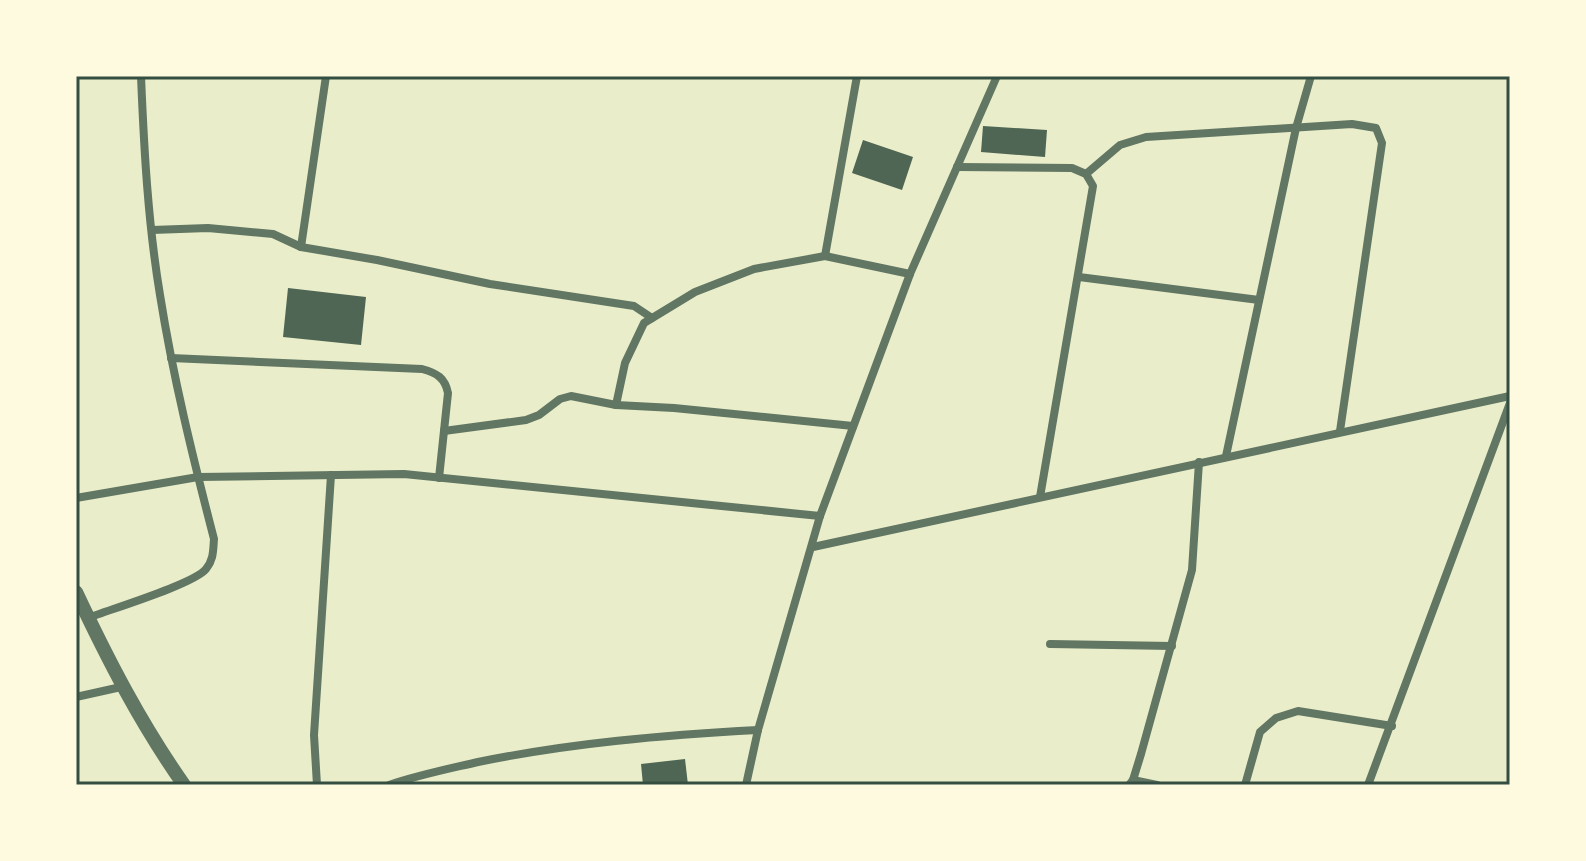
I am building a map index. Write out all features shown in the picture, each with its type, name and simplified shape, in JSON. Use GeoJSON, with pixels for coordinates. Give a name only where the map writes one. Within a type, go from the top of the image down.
{"type":"FeatureCollection","features":[{"type":"Feature","properties":{"kind":"street"},"geometry":{"type":"LineString","coordinates":[[88,618],[204,572],[213,557],[214,539],[171,358],[159,293],[144,151],[141,76]]}},
{"type":"Feature","properties":{"kind":"street"},"geometry":{"type":"LineString","coordinates":[[301,247],[326,76]]}},
{"type":"Feature","properties":{"kind":"street"},"geometry":{"type":"LineString","coordinates":[[825,256],[857,76]]}},
{"type":"Feature","properties":{"kind":"street"},"geometry":{"type":"LineString","coordinates":[[746,785],[758,730],[820,516],[910,274],[997,76]]}},
{"type":"Feature","properties":{"kind":"street"},"geometry":{"type":"LineString","coordinates":[[1226,456],[1296,128],[1311,76]]}},
{"type":"Feature","properties":{"kind":"street"},"geometry":{"type":"LineString","coordinates":[[1086,174],[1120,145],[1146,137],[1352,124],[1376,128],[1382,143],[1340,431]]}},
{"type":"Feature","properties":{"kind":"street"},"geometry":{"type":"LineString","coordinates":[[957,167],[1072,168],[1086,174],[1093,186],[1040,497]]}},
{"type":"Feature","properties":{"kind":"street"},"geometry":{"type":"LineString","coordinates":[[152,230],[208,228],[273,234],[301,247],[490,284],[634,306],[652,318]]}},
{"type":"Feature","properties":{"kind":"street"},"geometry":{"type":"LineString","coordinates":[[616,405],[625,363],[644,323],[695,292],[754,269],[825,256],[910,274]]}},
{"type":"Feature","properties":{"kind":"street"},"geometry":{"type":"LineString","coordinates":[[1079,277],[1259,300]]}},
{"type":"Feature","properties":{"kind":"street"},"geometry":{"type":"LineString","coordinates":[[171,358],[436,372],[446,382],[448,393],[439,478]]}},
{"type":"Feature","properties":{"kind":"street"},"geometry":{"type":"LineString","coordinates":[[444,431],[526,420],[539,415],[560,399],[571,396],[616,405],[702,410],[853,426]]}},
{"type":"Feature","properties":{"kind":"street"},"geometry":{"type":"LineString","coordinates":[[813,547],[1510,396]]}},
{"type":"Feature","properties":{"kind":"street"},"geometry":{"type":"LineString","coordinates":[[1368,785],[1510,403]]}},
{"type":"Feature","properties":{"kind":"street"},"geometry":{"type":"LineString","coordinates":[[1157,785],[1131,782],[1192,570],[1199,462]]}},
{"type":"Feature","properties":{"kind":"street"},"geometry":{"type":"LineString","coordinates":[[76,498],[198,477],[404,474],[820,516]]}},
{"type":"Feature","properties":{"kind":"street"},"geometry":{"type":"LineString","coordinates":[[317,785],[314,735],[331,475]]}},
{"type":"Feature","properties":{"kind":"street"},"geometry":{"type":"LineString","coordinates":[[76,592],[121,687],[156,746],[184,785]]}},
{"type":"Feature","properties":{"kind":"street"},"geometry":{"type":"LineString","coordinates":[[1050,644],[1172,646]]}},
{"type":"Feature","properties":{"kind":"street"},"geometry":{"type":"LineString","coordinates":[[76,697],[121,687]]}},
{"type":"Feature","properties":{"kind":"street"},"geometry":{"type":"LineString","coordinates":[[1245,785],[1260,732],[1276,718],[1298,711],[1392,726]]}},
{"type":"Feature","properties":{"kind":"street"},"geometry":{"type":"LineString","coordinates":[[390,785],[420,775],[523,753],[652,736],[758,730]]}},
{"type":"Feature","properties":{"kind":"building"},"geometry":{"type":"Polygon","coordinates":[[[983,126],[1047,130],[1045,157],[981,152],[983,126]]]}},
{"type":"Feature","properties":{"kind":"building"},"geometry":{"type":"Polygon","coordinates":[[[863,140],[913,157],[902,190],[852,173],[863,140]]]}},
{"type":"Feature","properties":{"kind":"building"},"geometry":{"type":"Polygon","coordinates":[[[288,288],[366,297],[361,345],[283,337],[288,288]]]}},
{"type":"Feature","properties":{"kind":"building"},"geometry":{"type":"Polygon","coordinates":[[[685,759],[688,785],[643,785],[641,764],[685,759]]]}}]}
